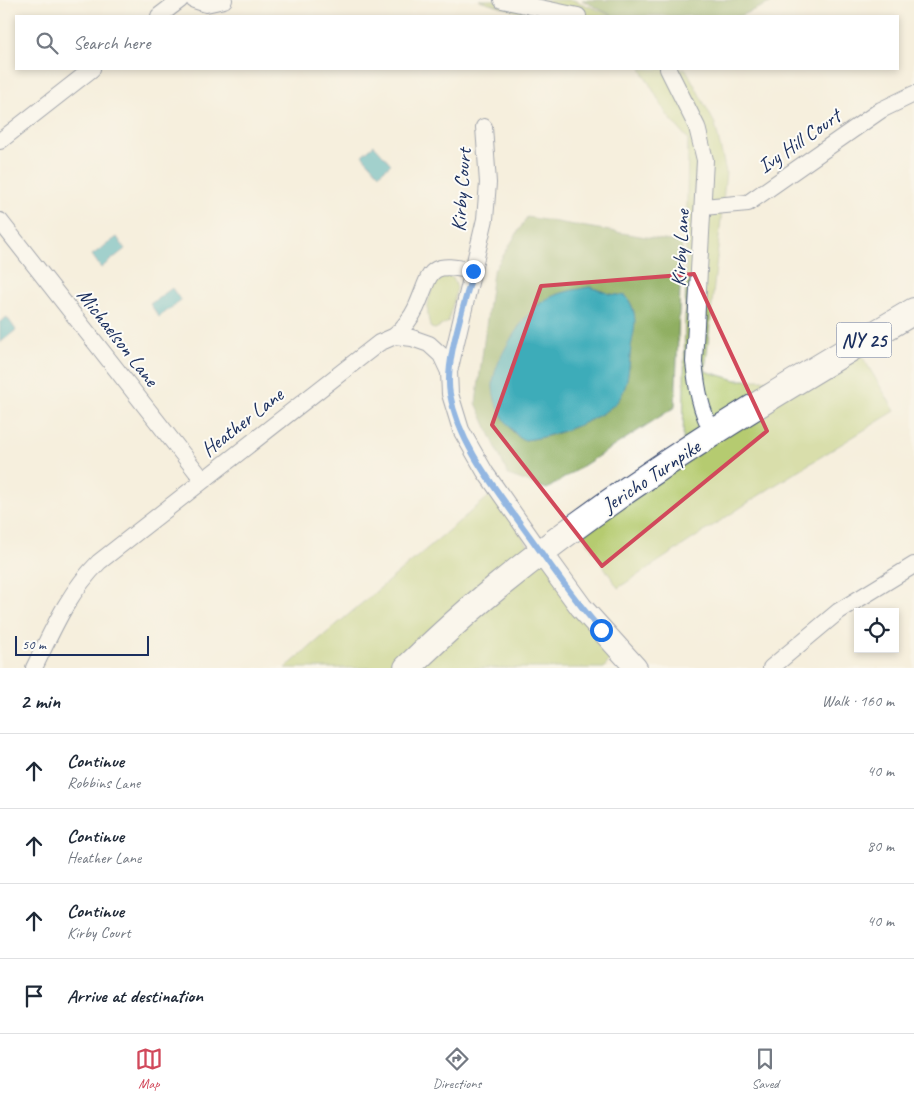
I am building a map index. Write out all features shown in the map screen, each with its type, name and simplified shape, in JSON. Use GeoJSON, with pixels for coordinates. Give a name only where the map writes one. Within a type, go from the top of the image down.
{"type":"FeatureCollection","features":[{"type":"Feature","properties":{"kind":"main road","name":"Jericho Turnpike"},"geometry":{"type":"LineString","coordinates":[[407,668],[496,587],[541,552],[713,433],[914,311]]}},
{"type":"Feature","properties":{"kind":"street"},"geometry":{"type":"LineString","coordinates":[[160,15],[180,0]]}},
{"type":"Feature","properties":{"kind":"street"},"geometry":{"type":"LineString","coordinates":[[194,0],[206,4],[224,0]]}},
{"type":"Feature","properties":{"kind":"street"},"geometry":{"type":"LineString","coordinates":[[502,0],[573,15]]}},
{"type":"Feature","properties":{"kind":"street"},"geometry":{"type":"LineString","coordinates":[[0,141],[91,70]]}},
{"type":"Feature","properties":{"kind":"street","name":"Kirby Lane"},"geometry":{"type":"LineString","coordinates":[[669,70],[684,98],[703,147],[705,160],[704,207],[694,362],[697,393],[703,415],[713,433]]}},
{"type":"Feature","properties":{"kind":"street","name":"Ivy Hill Court"},"geometry":{"type":"LineString","coordinates":[[704,207],[748,203],[881,110],[914,94]]}},
{"type":"Feature","properties":{"kind":"street","name":"Kirby Court"},"geometry":{"type":"LineString","coordinates":[[449,372],[485,219],[488,175],[484,127]]}},
{"type":"Feature","properties":{"kind":"street","name":"Michaelson Lane"},"geometry":{"type":"LineString","coordinates":[[0,221],[203,480]]}},
{"type":"Feature","properties":{"kind":"street","name":"Heather Lane"},"geometry":{"type":"LineString","coordinates":[[34,668],[65,603],[81,580],[118,547],[379,343],[395,336],[412,316],[424,284],[434,271],[448,267],[473,271]]}},
{"type":"Feature","properties":{"kind":"street"},"geometry":{"type":"LineString","coordinates":[[395,336],[412,338],[429,344],[441,355],[449,372],[450,394],[461,430],[485,472],[581,608],[636,668]]}},
{"type":"Feature","properties":{"kind":"street"},"geometry":{"type":"LineString","coordinates":[[771,668],[838,611],[914,565]]}},
{"type":"Feature","properties":{"kind":"highlighted area"},"geometry":{"type":"Polygon","coordinates":[[[694,274],[767,431],[602,566],[492,425],[541,286],[694,274]]]}},
{"type":"Feature","properties":{"kind":"green space"},"geometry":{"type":"Polygon","coordinates":[[[479,0],[573,0],[610,15],[529,15],[479,0]]]}},
{"type":"Feature","properties":{"kind":"green space"},"geometry":{"type":"Polygon","coordinates":[[[582,0],[777,0],[742,15],[611,15],[582,0]]]}},
{"type":"Feature","properties":{"kind":"green space"},"geometry":{"type":"Polygon","coordinates":[[[642,70],[687,70],[715,124],[726,172],[705,371],[736,380],[784,380],[683,445],[688,139],[667,115],[642,70]]]}},
{"type":"Feature","properties":{"kind":"green space"},"geometry":{"type":"Polygon","coordinates":[[[527,217],[682,243],[675,407],[547,489],[508,475],[476,403],[493,272],[527,217]],[[590,287],[557,294],[522,320],[497,370],[493,386],[495,401],[512,431],[522,440],[561,432],[591,420],[615,404],[621,396],[626,384],[634,313],[626,296],[610,294],[590,287]]]}},
{"type":"Feature","properties":{"kind":"green space"},"geometry":{"type":"Polygon","coordinates":[[[440,276],[449,276],[454,279],[457,288],[448,322],[435,329],[431,328],[428,307],[430,294],[440,276]]]}},
{"type":"Feature","properties":{"kind":"green space"},"geometry":{"type":"Polygon","coordinates":[[[856,346],[895,411],[772,487],[618,588],[577,526],[856,346]]]}},
{"type":"Feature","properties":{"kind":"green space"},"geometry":{"type":"Polygon","coordinates":[[[493,493],[534,554],[406,668],[285,668],[493,493]]]}},
{"type":"Feature","properties":{"kind":"green space"},"geometry":{"type":"Polygon","coordinates":[[[540,555],[617,650],[604,668],[411,668],[540,555]]]}},
{"type":"Feature","properties":{"kind":"water"},"geometry":{"type":"Polygon","coordinates":[[[374,145],[391,164],[379,174],[362,155],[374,145]]]}},
{"type":"Feature","properties":{"kind":"water"},"geometry":{"type":"Polygon","coordinates":[[[117,237],[125,249],[101,268],[92,255],[117,237]]]}},
{"type":"Feature","properties":{"kind":"water"},"geometry":{"type":"Polygon","coordinates":[[[590,287],[610,294],[626,296],[633,309],[635,327],[624,391],[615,404],[591,420],[561,432],[522,440],[507,423],[498,408],[494,393],[494,376],[503,353],[518,328],[534,308],[554,296],[590,287]]]}},
{"type":"Feature","properties":{"kind":"water"},"geometry":{"type":"Polygon","coordinates":[[[172,288],[181,301],[159,317],[150,304],[172,288]]]}},
{"type":"Feature","properties":{"kind":"water"},"geometry":{"type":"Polygon","coordinates":[[[7,317],[16,330],[0,343],[0,322],[7,317]]]}},
{"type":"Feature","properties":{"kind":"route"},"geometry":{"type":"LineString","coordinates":[[473,271],[449,372],[450,394],[461,430],[485,472],[581,608],[601,630]]}}]}
